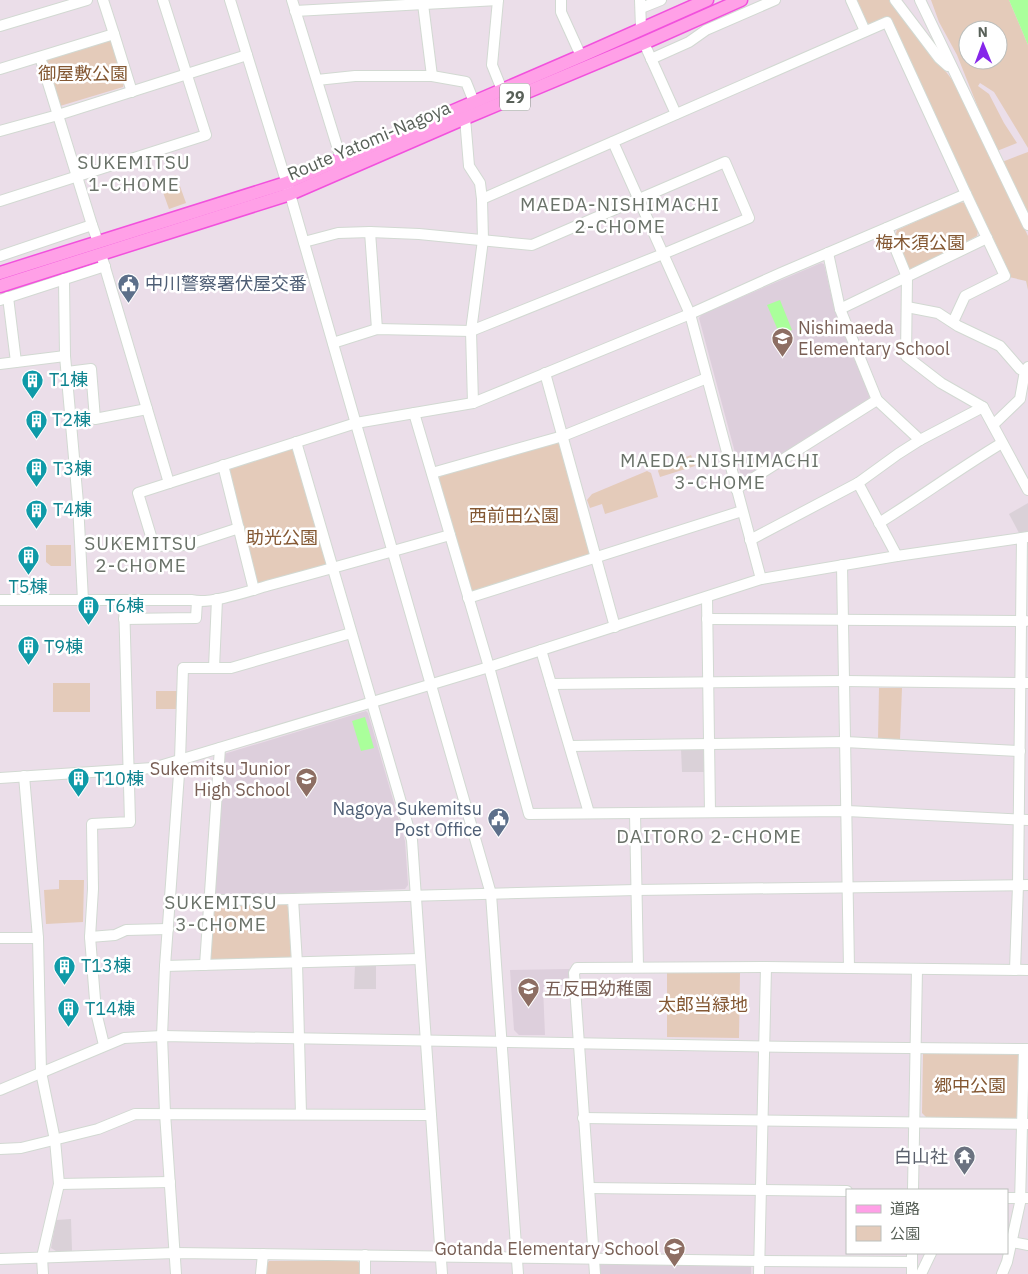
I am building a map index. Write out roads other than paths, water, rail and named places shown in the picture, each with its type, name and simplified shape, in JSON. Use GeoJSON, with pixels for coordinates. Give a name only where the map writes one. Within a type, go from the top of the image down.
{"type":"FeatureCollection","features":[{"type":"Feature","properties":{"kind":"main road","name":"Route Yatomi-Nagoya"},"geometry":{"type":"LineString","coordinates":[[288,189],[341,159],[707,0]]}},
{"type":"Feature","properties":{"kind":"main road","name":"Route Yatomi-Nagoya"},"geometry":{"type":"LineString","coordinates":[[0,273],[99,248],[288,189],[465,118],[741,0]]}},
{"type":"Feature","properties":{"kind":"main road","name":"Route Yatomi-Nagoya"},"geometry":{"type":"LineString","coordinates":[[0,286],[99,248]]}},
{"type":"Feature","properties":{"kind":"street"},"geometry":{"type":"LineString","coordinates":[[0,26],[67,3],[87,0]]}},
{"type":"Feature","properties":{"kind":"street"},"geometry":{"type":"LineString","coordinates":[[103,0],[132,92]]}},
{"type":"Feature","properties":{"kind":"street"},"geometry":{"type":"LineString","coordinates":[[0,200],[206,135],[163,0]]}},
{"type":"Feature","properties":{"kind":"street"},"geometry":{"type":"LineString","coordinates":[[230,0],[304,242],[491,894],[518,1274]]}},
{"type":"Feature","properties":{"kind":"street"},"geometry":{"type":"LineString","coordinates":[[292,0],[341,159]]}},
{"type":"Feature","properties":{"kind":"street"},"geometry":{"type":"LineString","coordinates":[[296,11],[498,0],[492,65],[502,90]]}},
{"type":"Feature","properties":{"kind":"street"},"geometry":{"type":"LineString","coordinates":[[561,0],[561,12],[581,56]]}},
{"type":"Feature","properties":{"kind":"street"},"geometry":{"type":"LineString","coordinates":[[642,28],[640,4],[661,0]]}},
{"type":"Feature","properties":{"kind":"street"},"geometry":{"type":"LineString","coordinates":[[651,59],[689,42],[706,30],[776,0]]}},
{"type":"Feature","properties":{"kind":"street"},"geometry":{"type":"LineString","coordinates":[[851,0],[866,31]]}},
{"type":"Feature","properties":{"kind":"street"},"geometry":{"type":"LineString","coordinates":[[895,0],[939,58],[953,70]]}},
{"type":"Feature","properties":{"kind":"street"},"geometry":{"type":"LineString","coordinates":[[920,0],[1028,226]]}},
{"type":"Feature","properties":{"kind":"street"},"geometry":{"type":"LineString","coordinates":[[424,4],[432,76]]}},
{"type":"Feature","properties":{"kind":"street"},"geometry":{"type":"LineString","coordinates":[[482,199],[887,22],[1005,276],[965,296],[953,322]]}},
{"type":"Feature","properties":{"kind":"street"},"geometry":{"type":"LineString","coordinates":[[0,70],[114,34]]}},
{"type":"Feature","properties":{"kind":"street"},"geometry":{"type":"LineString","coordinates":[[644,43],[676,114]]}},
{"type":"Feature","properties":{"kind":"street"},"geometry":{"type":"LineString","coordinates":[[0,131],[58,115],[247,56]]}},
{"type":"Feature","properties":{"kind":"street"},"geometry":{"type":"LineString","coordinates":[[40,57],[105,266],[169,483]]}},
{"type":"Feature","properties":{"kind":"street"},"geometry":{"type":"LineString","coordinates":[[317,80],[355,76],[432,76],[466,82],[474,102]]}},
{"type":"Feature","properties":{"kind":"street"},"geometry":{"type":"LineString","coordinates":[[465,118],[469,166],[480,183],[482,199],[483,240],[471,331],[472,403]]}},
{"type":"Feature","properties":{"kind":"street"},"geometry":{"type":"LineString","coordinates":[[613,142],[690,314],[761,580]]}},
{"type":"Feature","properties":{"kind":"street"},"geometry":{"type":"LineString","coordinates":[[304,242],[338,233],[370,232],[419,234],[532,245],[725,162],[749,218],[471,331],[377,330],[333,343]]}},
{"type":"Feature","properties":{"kind":"street"},"geometry":{"type":"LineString","coordinates":[[239,528],[187,545],[154,546],[138,493],[356,423],[472,403],[690,314],[966,194]]}},
{"type":"Feature","properties":{"kind":"street"},"geometry":{"type":"LineString","coordinates":[[0,256],[92,225]]}},
{"type":"Feature","properties":{"kind":"street"},"geometry":{"type":"LineString","coordinates":[[887,228],[907,277],[906,356],[941,383],[982,407],[1028,490]]}},
{"type":"Feature","properties":{"kind":"street"},"geometry":{"type":"LineString","coordinates":[[370,232],[377,330]]}},
{"type":"Feature","properties":{"kind":"street"},"geometry":{"type":"LineString","coordinates":[[840,309],[987,238]]}},
{"type":"Feature","properties":{"kind":"street"},"geometry":{"type":"LineString","coordinates":[[828,253],[840,309],[877,400],[920,440]]}},
{"type":"Feature","properties":{"kind":"street"},"geometry":{"type":"LineString","coordinates":[[16,362],[4,298],[105,266]]}},
{"type":"Feature","properties":{"kind":"street"},"geometry":{"type":"LineString","coordinates":[[64,279],[66,356],[78,503],[83,600]]}},
{"type":"Feature","properties":{"kind":"street"},"geometry":{"type":"LineString","coordinates":[[907,307],[938,313],[1000,346],[1020,370],[1027,369],[1020,399],[993,425]]}},
{"type":"Feature","properties":{"kind":"street"},"geometry":{"type":"LineString","coordinates":[[0,364],[66,356]]}},
{"type":"Feature","properties":{"kind":"street"},"geometry":{"type":"LineString","coordinates":[[67,372],[91,369],[95,419],[148,409]]}},
{"type":"Feature","properties":{"kind":"street"},"geometry":{"type":"LineString","coordinates":[[545,373],[614,626]]}},
{"type":"Feature","properties":{"kind":"street"},"geometry":{"type":"LineString","coordinates":[[432,474],[563,436],[707,378]]}},
{"type":"Feature","properties":{"kind":"street"},"geometry":{"type":"LineString","coordinates":[[736,488],[877,400]]}},
{"type":"Feature","properties":{"kind":"street"},"geometry":{"type":"LineString","coordinates":[[750,540],[858,483],[920,440],[982,407]]}},
{"type":"Feature","properties":{"kind":"street"},"geometry":{"type":"LineString","coordinates":[[414,413],[529,814],[847,811],[1023,820]]}},
{"type":"Feature","properties":{"kind":"street"},"geometry":{"type":"LineString","coordinates":[[296,442],[412,840],[442,1274]]}},
{"type":"Feature","properties":{"kind":"street"},"geometry":{"type":"LineString","coordinates":[[879,523],[1002,443]]}},
{"type":"Feature","properties":{"kind":"street"},"geometry":{"type":"LineString","coordinates":[[223,466],[254,590]]}},
{"type":"Feature","properties":{"kind":"street"},"geometry":{"type":"LineString","coordinates":[[858,483],[897,556]]}},
{"type":"Feature","properties":{"kind":"street"},"geometry":{"type":"LineString","coordinates":[[468,598],[742,510]]}},
{"type":"Feature","properties":{"kind":"street"},"geometry":{"type":"LineString","coordinates":[[0,600],[197,601],[217,599],[332,569],[450,535]]}},
{"type":"Feature","properties":{"kind":"street"},"geometry":{"type":"LineString","coordinates":[[0,778],[152,768],[488,667],[761,580],[897,556],[1025,537],[1024,683],[1020,751],[1023,820],[1023,902],[1015,970]]}},
{"type":"Feature","properties":{"kind":"street"},"geometry":{"type":"LineString","coordinates":[[842,565],[849,968]]}},
{"type":"Feature","properties":{"kind":"street"},"geometry":{"type":"LineString","coordinates":[[707,597],[710,812]]}},
{"type":"Feature","properties":{"kind":"street"},"geometry":{"type":"LineString","coordinates":[[214,668],[217,599]]}},
{"type":"Feature","properties":{"kind":"street"},"geometry":{"type":"LineString","coordinates":[[104,1046],[96,1012],[90,937],[93,889],[92,824],[130,822],[124,600]]}},
{"type":"Feature","properties":{"kind":"street"},"geometry":{"type":"LineString","coordinates":[[124,619],[196,618],[197,601]]}},
{"type":"Feature","properties":{"kind":"street"},"geometry":{"type":"LineString","coordinates":[[707,619],[1024,621]]}},
{"type":"Feature","properties":{"kind":"street"},"geometry":{"type":"LineString","coordinates":[[176,1274],[162,1036],[165,966],[180,760],[183,668],[231,668],[351,633]]}},
{"type":"Feature","properties":{"kind":"street"},"geometry":{"type":"LineString","coordinates":[[541,650],[590,813]]}},
{"type":"Feature","properties":{"kind":"street"},"geometry":{"type":"LineString","coordinates":[[552,684],[844,681],[1024,683]]}},
{"type":"Feature","properties":{"kind":"street"},"geometry":{"type":"LineString","coordinates":[[570,746],[845,742],[1020,751]]}},
{"type":"Feature","properties":{"kind":"street"},"geometry":{"type":"LineString","coordinates":[[205,965],[220,748]]}},
{"type":"Feature","properties":{"kind":"street"},"geometry":{"type":"LineString","coordinates":[[24,776],[38,938],[41,1072],[55,1140],[59,1184],[42,1257],[43,1274]]}},
{"type":"Feature","properties":{"kind":"street"},"geometry":{"type":"LineString","coordinates":[[635,814],[638,967]]}},
{"type":"Feature","properties":{"kind":"street"},"geometry":{"type":"LineString","coordinates":[[170,901],[636,890],[1023,885]]}},
{"type":"Feature","properties":{"kind":"street"},"geometry":{"type":"LineString","coordinates":[[294,899],[301,1114]]}},
{"type":"Feature","properties":{"kind":"street"},"geometry":{"type":"LineString","coordinates":[[90,937],[114,935],[126,930],[168,929]]}},
{"type":"Feature","properties":{"kind":"street"},"geometry":{"type":"LineString","coordinates":[[0,938],[38,938]]}},
{"type":"Feature","properties":{"kind":"street"},"geometry":{"type":"LineString","coordinates":[[165,966],[420,959]]}},
{"type":"Feature","properties":{"kind":"street"},"geometry":{"type":"LineString","coordinates":[[759,1274],[766,967]]}},
{"type":"Feature","properties":{"kind":"street"},"geometry":{"type":"LineString","coordinates":[[595,1274],[578,1043],[574,973],[577,968],[766,967],[1028,970]]}},
{"type":"Feature","properties":{"kind":"street"},"geometry":{"type":"LineString","coordinates":[[914,1189],[917,969]]}},
{"type":"Feature","properties":{"kind":"street"},"geometry":{"type":"LineString","coordinates":[[0,1090],[124,1038],[162,1036],[765,1047],[1026,1049],[1024,1198],[1020,1203],[1007,1262],[1002,1274]]}},
{"type":"Feature","properties":{"kind":"street"},"geometry":{"type":"LineString","coordinates":[[0,1149],[21,1148],[98,1129],[134,1114],[431,1114]]}},
{"type":"Feature","properties":{"kind":"street"},"geometry":{"type":"LineString","coordinates":[[583,1118],[1025,1124]]}},
{"type":"Feature","properties":{"kind":"street"},"geometry":{"type":"LineString","coordinates":[[59,1184],[170,1182]]}},
{"type":"Feature","properties":{"kind":"street"},"geometry":{"type":"LineString","coordinates":[[589,1188],[846,1191]]}},
{"type":"Feature","properties":{"kind":"street"},"geometry":{"type":"LineString","coordinates":[[1008,1198],[1024,1198]]}},
{"type":"Feature","properties":{"kind":"street"},"geometry":{"type":"LineString","coordinates":[[1012,1242],[1028,1245]]}},
{"type":"Feature","properties":{"kind":"street"},"geometry":{"type":"LineString","coordinates":[[0,1259],[175,1253],[760,1261],[915,1268],[930,1254]]}},
{"type":"Feature","properties":{"kind":"street"},"geometry":{"type":"LineString","coordinates":[[262,1254],[262,1274]]}},
{"type":"Feature","properties":{"kind":"street"},"geometry":{"type":"LineString","coordinates":[[364,1274],[365,1255]]}},
{"type":"Feature","properties":{"kind":"place","name":"中川警察署伏屋交番"},"geometry":{"type":"Point","coordinates":[129,303]}},
{"type":"Feature","properties":{"kind":"place","name":"Nishimaeda Elementary School"},"geometry":{"type":"Point","coordinates":[782,357]}},
{"type":"Feature","properties":{"kind":"place","name":"T1棟"},"geometry":{"type":"Point","coordinates":[33,399]}},
{"type":"Feature","properties":{"kind":"place","name":"T2棟"},"geometry":{"type":"Point","coordinates":[36,439]}},
{"type":"Feature","properties":{"kind":"place","name":"T3棟"},"geometry":{"type":"Point","coordinates":[37,488]}},
{"type":"Feature","properties":{"kind":"place","name":"T4棟"},"geometry":{"type":"Point","coordinates":[37,529]}},
{"type":"Feature","properties":{"kind":"place","name":"T5棟"},"geometry":{"type":"Point","coordinates":[28,576]}},
{"type":"Feature","properties":{"kind":"place","name":"T6棟"},"geometry":{"type":"Point","coordinates":[89,625]}},
{"type":"Feature","properties":{"kind":"place","name":"T9棟"},"geometry":{"type":"Point","coordinates":[28,666]}},
{"type":"Feature","properties":{"kind":"place","name":"T10棟"},"geometry":{"type":"Point","coordinates":[78,798]}},
{"type":"Feature","properties":{"kind":"place","name":"Sukemitsu Junior High School"},"geometry":{"type":"Point","coordinates":[306,798]}},
{"type":"Feature","properties":{"kind":"place","name":"Nagoya Sukemitsu Post Office"},"geometry":{"type":"Point","coordinates":[498,838]}},
{"type":"Feature","properties":{"kind":"place","name":"T13棟"},"geometry":{"type":"Point","coordinates":[65,985]}},
{"type":"Feature","properties":{"kind":"place","name":"五反田幼稚園"},"geometry":{"type":"Point","coordinates":[528,1008]}},
{"type":"Feature","properties":{"kind":"place","name":"T14棟"},"geometry":{"type":"Point","coordinates":[69,1028]}},
{"type":"Feature","properties":{"kind":"place","name":"白山社"},"geometry":{"type":"Point","coordinates":[964,1176]}},
{"type":"Feature","properties":{"kind":"place","name":"Gotanda Elementary School"},"geometry":{"type":"Point","coordinates":[675,1268]}},
{"type":"Feature","properties":{"kind":"district","name":"SUKEMITSU 1-CHOME"},"geometry":{"type":"Point","coordinates":[134,173]}},
{"type":"Feature","properties":{"kind":"district","name":"MAEDA-NISHIMACHI 2-CHOME"},"geometry":{"type":"Point","coordinates":[620,215]}},
{"type":"Feature","properties":{"kind":"district","name":"MAEDA-NISHIMACHI 3-CHOME"},"geometry":{"type":"Point","coordinates":[720,471]}},
{"type":"Feature","properties":{"kind":"district","name":"SUKEMITSU 2-CHOME"},"geometry":{"type":"Point","coordinates":[141,554]}},
{"type":"Feature","properties":{"kind":"district","name":"DAITORO 2-CHOME"},"geometry":{"type":"Point","coordinates":[709,836]}},
{"type":"Feature","properties":{"kind":"district","name":"SUKEMITSU 3-CHOME"},"geometry":{"type":"Point","coordinates":[221,913]}},
{"type":"Feature","properties":{"kind":"park label","name":"御屋敷公園"},"geometry":{"type":"Point","coordinates":[83,74]}},
{"type":"Feature","properties":{"kind":"park label","name":"梅木須公園"},"geometry":{"type":"Point","coordinates":[920,243]}},
{"type":"Feature","properties":{"kind":"park label","name":"西前田公園"},"geometry":{"type":"Point","coordinates":[514,516]}},
{"type":"Feature","properties":{"kind":"park label","name":"助光公園"},"geometry":{"type":"Point","coordinates":[282,538]}},
{"type":"Feature","properties":{"kind":"park label","name":"太郎当緑地"},"geometry":{"type":"Point","coordinates":[703,1005]}},
{"type":"Feature","properties":{"kind":"park label","name":"郷中公園"},"geometry":{"type":"Point","coordinates":[970,1086]}}]}
